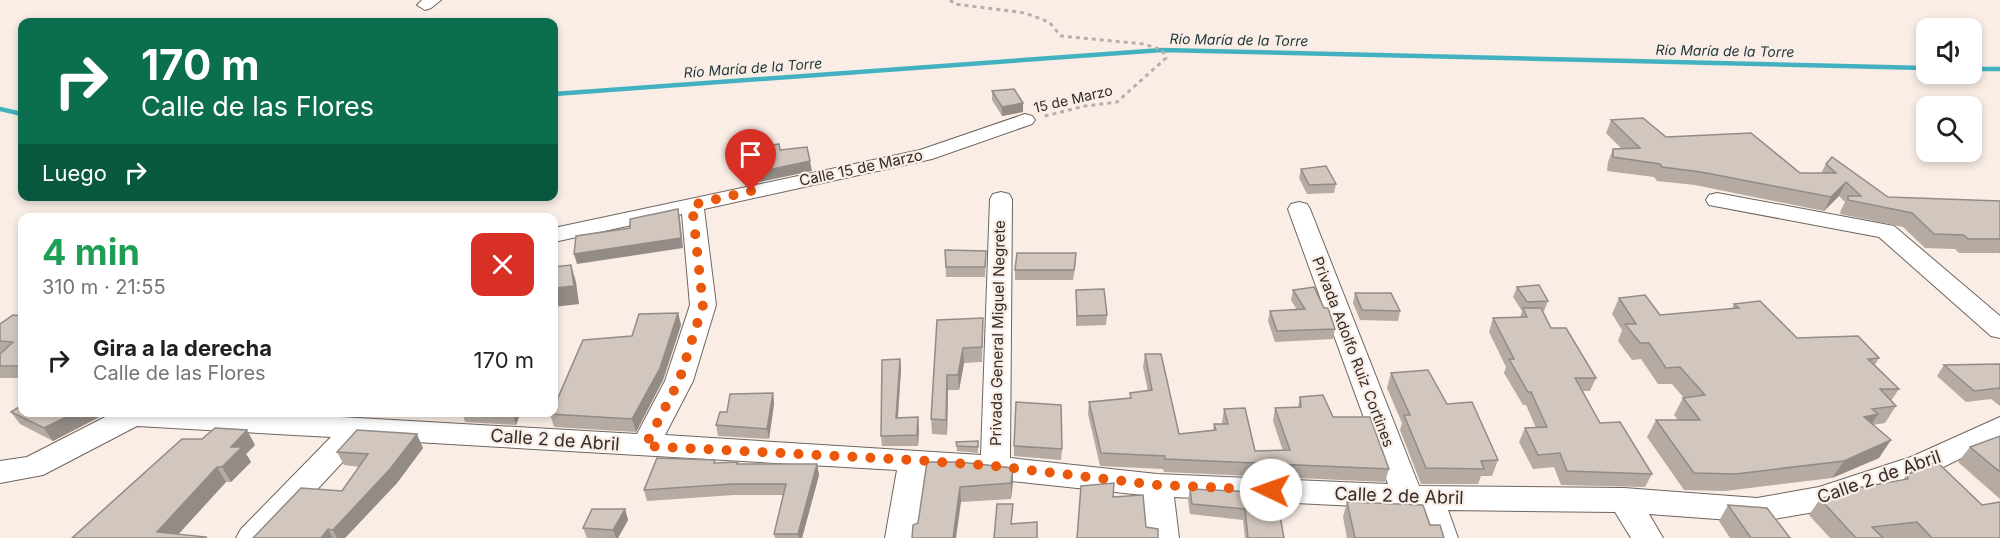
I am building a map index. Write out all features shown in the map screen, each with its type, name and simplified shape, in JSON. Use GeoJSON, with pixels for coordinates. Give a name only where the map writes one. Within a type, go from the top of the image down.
{"type":"FeatureCollection","features":[{"type":"Feature","properties":{"kind":"street","name":"Calle 15 de Marzo"},"geometry":{"type":"LineString","coordinates":[[558,235],[925,155],[1026,120]]}},
{"type":"Feature","properties":{"kind":"street","name":"Privada General Miguel Negrete"},"geometry":{"type":"LineString","coordinates":[[994,466],[1001,199]]}},
{"type":"Feature","properties":{"kind":"street"},"geometry":{"type":"LineString","coordinates":[[1717,200],[1886,231],[2000,330]]}},
{"type":"Feature","properties":{"kind":"street"},"geometry":{"type":"LineString","coordinates":[[645,446],[679,381],[703,305],[692,205]]}},
{"type":"Feature","properties":{"kind":"street","name":"Privada Adolfo Ruiz Cortines"},"geometry":{"type":"LineString","coordinates":[[1299,209],[1419,497],[1442,538]]}},
{"type":"Feature","properties":{"kind":"street"},"geometry":{"type":"LineString","coordinates":[[0,483],[132,417]]}},
{"type":"Feature","properties":{"kind":"street","name":"Calle 2 de Abril"},"geometry":{"type":"LineString","coordinates":[[167,417],[913,460],[994,466],[1157,485],[1419,497],[1624,500],[1757,510],[1820,499],[1922,465],[2000,427]]}},
{"type":"Feature","properties":{"kind":"street"},"geometry":{"type":"LineString","coordinates":[[179,444],[205,421]]}},
{"type":"Feature","properties":{"kind":"street"},"geometry":{"type":"LineString","coordinates":[[252,538],[358,427]]}},
{"type":"Feature","properties":{"kind":"street"},"geometry":{"type":"LineString","coordinates":[[901,538],[913,460]]}},
{"type":"Feature","properties":{"kind":"street"},"geometry":{"type":"LineString","coordinates":[[0,472],[33,467]]}},
{"type":"Feature","properties":{"kind":"street"},"geometry":{"type":"LineString","coordinates":[[1157,485],[1163,538]]}},
{"type":"Feature","properties":{"kind":"street"},"geometry":{"type":"LineString","coordinates":[[1624,500],[1647,538]]}},
{"type":"Feature","properties":{"kind":"path","name":"15 de Marzo"},"geometry":{"type":"LineString","coordinates":[[950,0],[955,4],[1025,13],[1049,22],[1061,36],[1144,44],[1162,50],[1166,58],[1117,102],[1085,106],[1026,120]]}},
{"type":"Feature","properties":{"kind":"building"},"geometry":{"type":"Polygon","coordinates":[[[1014,89],[1023,103],[1002,107],[992,91],[1014,89]]]}},
{"type":"Feature","properties":{"kind":"building"},"geometry":{"type":"Polygon","coordinates":[[[1643,118],[1666,137],[1751,133],[1800,173],[1836,173],[1826,164],[1832,157],[1888,197],[2000,201],[2000,239],[1968,239],[1964,235],[1934,234],[1912,213],[1848,200],[1848,196],[1861,196],[1846,182],[1831,197],[1613,157],[1613,149],[1640,148],[1611,120],[1643,118]]]}},
{"type":"Feature","properties":{"kind":"building"},"geometry":{"type":"Polygon","coordinates":[[[779,144],[780,150],[807,147],[810,161],[758,172],[753,149],[779,144]]]}},
{"type":"Feature","properties":{"kind":"building"},"geometry":{"type":"Polygon","coordinates":[[[1326,166],[1336,184],[1309,185],[1301,169],[1326,166]]]}},
{"type":"Feature","properties":{"kind":"building"},"geometry":{"type":"Polygon","coordinates":[[[678,209],[681,238],[574,254],[576,236],[630,228],[630,219],[678,209]]]}},
{"type":"Feature","properties":{"kind":"building"},"geometry":{"type":"Polygon","coordinates":[[[945,250],[986,251],[985,267],[946,267],[945,250]]]}},
{"type":"Feature","properties":{"kind":"building"},"geometry":{"type":"Polygon","coordinates":[[[1017,253],[1076,253],[1074,270],[1015,270],[1017,253]]]}},
{"type":"Feature","properties":{"kind":"building"},"geometry":{"type":"Polygon","coordinates":[[[571,265],[574,286],[558,288],[558,267],[571,265]]]}},
{"type":"Feature","properties":{"kind":"building"},"geometry":{"type":"Polygon","coordinates":[[[1539,285],[1548,301],[1527,302],[1517,287],[1539,285]]]}},
{"type":"Feature","properties":{"kind":"building"},"geometry":{"type":"Polygon","coordinates":[[[1314,287],[1324,308],[1328,308],[1335,329],[1277,331],[1270,311],[1305,309],[1293,290],[1314,287]]]}},
{"type":"Feature","properties":{"kind":"building"},"geometry":{"type":"Polygon","coordinates":[[[1104,289],[1107,315],[1077,316],[1076,290],[1104,289]]]}},
{"type":"Feature","properties":{"kind":"building"},"geometry":{"type":"Polygon","coordinates":[[[1355,293],[1391,293],[1400,311],[1362,310],[1355,293]]]}},
{"type":"Feature","properties":{"kind":"building"},"geometry":{"type":"Polygon","coordinates":[[[1645,295],[1660,315],[1739,308],[1734,304],[1760,301],[1797,338],[1858,336],[1879,358],[1868,359],[1899,389],[1880,389],[1896,406],[1872,409],[1878,414],[1864,417],[1891,440],[1844,461],[1735,474],[1694,473],[1656,420],[1700,420],[1683,398],[1705,395],[1680,367],[1666,368],[1649,343],[1640,343],[1625,324],[1636,324],[1619,298],[1645,295]]]}},
{"type":"Feature","properties":{"kind":"building"},"geometry":{"type":"Polygon","coordinates":[[[1523,308],[1541,308],[1551,328],[1566,328],[1596,378],[1575,378],[1600,423],[1620,422],[1652,474],[1567,471],[1560,453],[1538,455],[1525,428],[1547,427],[1531,392],[1528,392],[1509,359],[1514,359],[1493,318],[1527,317],[1523,308]]]}},
{"type":"Feature","properties":{"kind":"building"},"geometry":{"type":"Polygon","coordinates":[[[678,313],[660,368],[632,419],[558,414],[558,398],[583,340],[632,336],[639,314],[678,313]]]}},
{"type":"Feature","properties":{"kind":"building"},"geometry":{"type":"Polygon","coordinates":[[[13,315],[18,316],[18,366],[0,366],[0,354],[13,342],[0,341],[0,324],[13,315]]]}},
{"type":"Feature","properties":{"kind":"building"},"geometry":{"type":"Polygon","coordinates":[[[983,318],[982,347],[963,348],[958,375],[947,375],[946,420],[931,419],[937,320],[983,318]]]}},
{"type":"Feature","properties":{"kind":"building"},"geometry":{"type":"Polygon","coordinates":[[[1145,354],[1161,354],[1179,434],[1216,430],[1214,424],[1228,424],[1224,409],[1245,408],[1255,451],[1290,450],[1275,408],[1301,407],[1300,397],[1323,395],[1333,417],[1370,417],[1389,469],[1165,459],[1165,456],[1101,453],[1089,402],[1131,398],[1130,393],[1152,390],[1145,354]]]}},
{"type":"Feature","properties":{"kind":"building"},"geometry":{"type":"Polygon","coordinates":[[[900,359],[896,418],[918,417],[917,435],[881,436],[882,360],[900,359]]]}},
{"type":"Feature","properties":{"kind":"building"},"geometry":{"type":"Polygon","coordinates":[[[2000,364],[2000,389],[1974,391],[1944,365],[2000,364]]]}},
{"type":"Feature","properties":{"kind":"building"},"geometry":{"type":"Polygon","coordinates":[[[1428,370],[1447,404],[1472,402],[1498,460],[1481,461],[1484,469],[1426,468],[1404,415],[1410,415],[1391,373],[1428,370]]]}},
{"type":"Feature","properties":{"kind":"building"},"geometry":{"type":"Polygon","coordinates":[[[773,393],[767,429],[716,425],[720,412],[727,412],[730,394],[773,393]]]}},
{"type":"Feature","properties":{"kind":"building"},"geometry":{"type":"Polygon","coordinates":[[[1016,402],[1061,405],[1062,449],[1014,446],[1016,402]]]}},
{"type":"Feature","properties":{"kind":"building"},"geometry":{"type":"Polygon","coordinates":[[[18,408],[18,415],[11,412],[18,408]]]}},
{"type":"Feature","properties":{"kind":"building"},"geometry":{"type":"Polygon","coordinates":[[[21,417],[66,417],[44,428],[21,417]]]}},
{"type":"Feature","properties":{"kind":"building"},"geometry":{"type":"Polygon","coordinates":[[[215,428],[247,430],[231,447],[242,447],[222,467],[217,467],[157,532],[205,538],[72,538],[182,439],[202,439],[215,428]]]}},
{"type":"Feature","properties":{"kind":"building"},"geometry":{"type":"Polygon","coordinates":[[[357,430],[417,434],[390,469],[333,530],[328,529],[321,538],[253,538],[301,488],[342,491],[368,454],[337,452],[357,430]]]}},
{"type":"Feature","properties":{"kind":"building"},"geometry":{"type":"Polygon","coordinates":[[[2000,436],[2000,472],[1970,447],[2000,436]]]}},
{"type":"Feature","properties":{"kind":"building"},"geometry":{"type":"Polygon","coordinates":[[[978,441],[978,447],[957,446],[956,442],[978,441]]]}},
{"type":"Feature","properties":{"kind":"building"},"geometry":{"type":"Polygon","coordinates":[[[657,458],[715,460],[714,463],[738,462],[737,464],[817,464],[798,534],[774,534],[786,484],[732,484],[644,490],[657,458]]]}},
{"type":"Feature","properties":{"kind":"building"},"geometry":{"type":"Polygon","coordinates":[[[927,462],[960,462],[1013,468],[1011,483],[960,487],[953,538],[912,538],[913,525],[918,523],[927,462]]]}},
{"type":"Feature","properties":{"kind":"building"},"geometry":{"type":"Polygon","coordinates":[[[1937,462],[1982,505],[2000,502],[2000,538],[1932,538],[1917,522],[1872,527],[1883,538],[1856,538],[1820,499],[1862,487],[1908,479],[1907,474],[1915,472],[1912,470],[1937,462]]]}},
{"type":"Feature","properties":{"kind":"building"},"geometry":{"type":"Polygon","coordinates":[[[1114,483],[1113,497],[1143,495],[1146,527],[1158,529],[1158,538],[1077,538],[1081,486],[1114,483]]]}},
{"type":"Feature","properties":{"kind":"building"},"geometry":{"type":"Polygon","coordinates":[[[1190,489],[1276,493],[1284,538],[1248,538],[1245,509],[1192,504],[1190,489]]]}},
{"type":"Feature","properties":{"kind":"building"},"geometry":{"type":"Polygon","coordinates":[[[1347,502],[1423,505],[1430,525],[1440,525],[1444,538],[1355,538],[1347,502]]]}},
{"type":"Feature","properties":{"kind":"building"},"geometry":{"type":"Polygon","coordinates":[[[997,504],[1013,504],[1011,524],[1037,522],[1037,538],[994,538],[997,504]]]}},
{"type":"Feature","properties":{"kind":"building"},"geometry":{"type":"Polygon","coordinates":[[[1728,505],[1767,508],[1790,538],[1751,538],[1728,505]]]}},
{"type":"Feature","properties":{"kind":"building"},"geometry":{"type":"Polygon","coordinates":[[[592,509],[625,509],[613,530],[583,528],[592,509]]]}},
{"type":"Feature","properties":{"kind":"waterway","name":"Río María de la Torre"},"geometry":{"type":"LineString","coordinates":[[558,94],[1162,50],[1916,68]]}},
{"type":"Feature","properties":{"kind":"waterway","name":"Río María de la Torre"},"geometry":{"type":"LineString","coordinates":[[1982,69],[2000,69]]}},
{"type":"Feature","properties":{"kind":"waterway","name":"Río María de la Torre"},"geometry":{"type":"LineString","coordinates":[[0,109],[18,113]]}},
{"type":"Feature","properties":{"kind":"route"},"geometry":{"type":"LineString","coordinates":[[751,191],[692,205],[703,305],[679,381],[645,446],[913,460],[994,466],[1157,485],[1271,490]]}}]}
